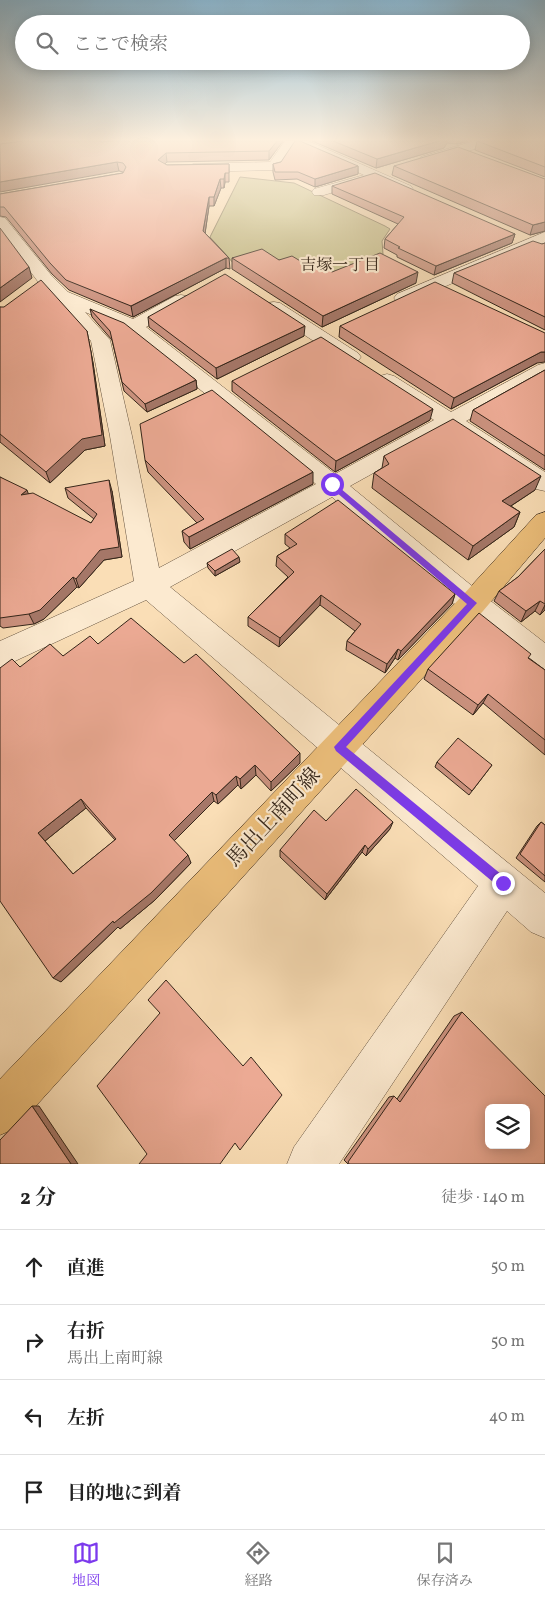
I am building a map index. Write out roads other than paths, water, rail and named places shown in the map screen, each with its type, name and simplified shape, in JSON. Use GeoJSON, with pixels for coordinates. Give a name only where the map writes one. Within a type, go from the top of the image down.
{"type":"FeatureCollection","features":[{"type":"Feature","properties":{"kind":"main road","name":"馬出上南町線"},"geometry":{"type":"LineString","coordinates":[[0,1112],[473,603],[545,522]]}},
{"type":"Feature","properties":{"kind":"street"},"geometry":{"type":"LineString","coordinates":[[0,221],[46,288],[100,340],[130,432],[149,586],[545,918]]}},
{"type":"Feature","properties":{"kind":"street"},"geometry":{"type":"LineString","coordinates":[[512,235],[540,243]]}},
{"type":"Feature","properties":{"kind":"street"},"geometry":{"type":"LineString","coordinates":[[390,304],[424,280],[540,243]]}},
{"type":"Feature","properties":{"kind":"street"},"geometry":{"type":"LineString","coordinates":[[424,280],[450,292]]}},
{"type":"Feature","properties":{"kind":"street"},"geometry":{"type":"LineString","coordinates":[[46,288],[134,326],[332,484],[473,603],[545,660]]}},
{"type":"Feature","properties":{"kind":"street"},"geometry":{"type":"LineString","coordinates":[[134,326],[201,289]]}},
{"type":"Feature","properties":{"kind":"street"},"geometry":{"type":"LineString","coordinates":[[258,296],[545,483]]}},
{"type":"Feature","properties":{"kind":"street"},"geometry":{"type":"LineString","coordinates":[[0,655],[149,586],[332,484],[545,369]]}},
{"type":"Feature","properties":{"kind":"street"},"geometry":{"type":"LineString","coordinates":[[311,1164],[503,883]]}},
{"type":"Feature","properties":{"kind":"district","name":"吉塚一丁目"},"geometry":{"type":"Point","coordinates":[340,266]}}]}
